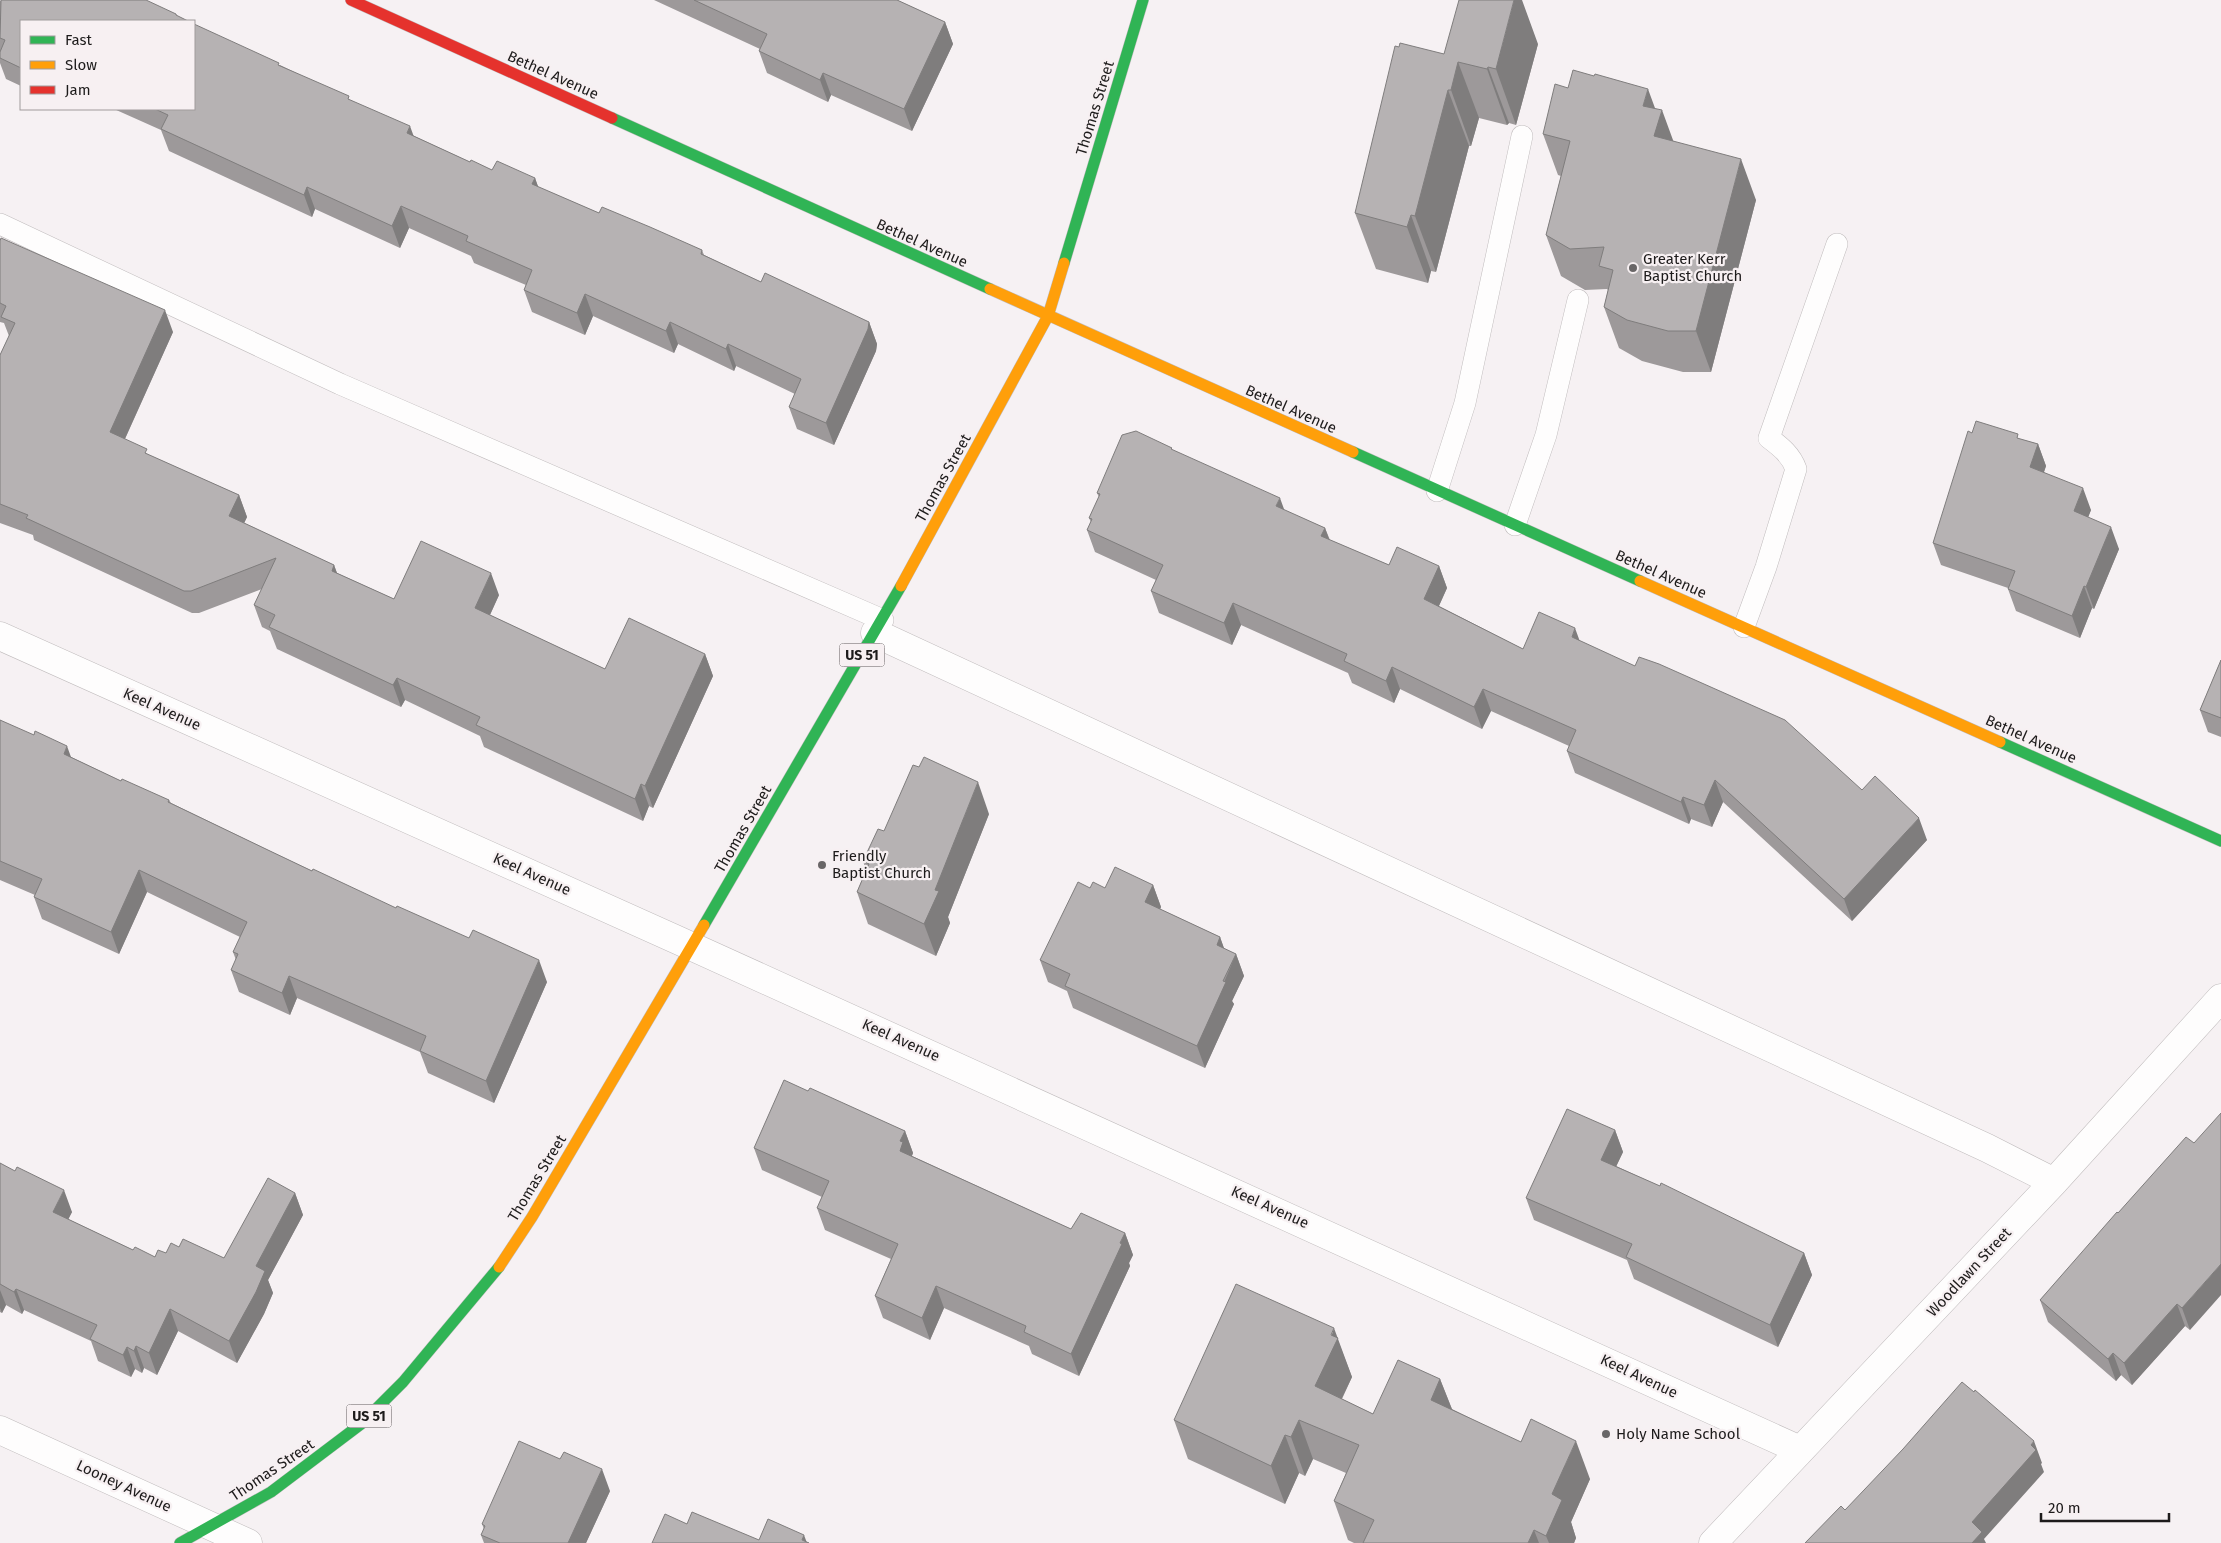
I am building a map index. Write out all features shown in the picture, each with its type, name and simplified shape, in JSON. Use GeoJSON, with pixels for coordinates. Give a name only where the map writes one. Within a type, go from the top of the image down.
{"type":"FeatureCollection","features":[{"type":"Feature","properties":{"kind":"street","name":"Bethel Avenue"},"geometry":{"type":"LineString","coordinates":[[351,0],[1048,316],[2221,841]]}},
{"type":"Feature","properties":{"kind":"street","name":"Thomas Street"},"geometry":{"type":"LineString","coordinates":[[180,1543],[271,1492],[361,1424],[403,1382],[508,1256],[879,626],[1048,316],[1143,0]]}},
{"type":"Feature","properties":{"kind":"street"},"geometry":{"type":"LineString","coordinates":[[879,626],[1987,1148],[2054,1182]]}},
{"type":"Feature","properties":{"kind":"street","name":"Keel Avenue"},"geometry":{"type":"LineString","coordinates":[[0,636],[1420,1275],[1800,1450]]}},
{"type":"Feature","properties":{"kind":"street","name":"Woodlawn Street"},"geometry":{"type":"LineString","coordinates":[[1713,1543],[2054,1182],[2221,998]]}},
{"type":"Feature","properties":{"kind":"street","name":"Looney Avenue"},"geometry":{"type":"LineString","coordinates":[[0,1430],[248,1543]]}},
{"type":"Feature","properties":{"kind":"lane"},"geometry":{"type":"LineString","coordinates":[[1437,490],[1465,403],[1522,136]]}},
{"type":"Feature","properties":{"kind":"lane"},"geometry":{"type":"LineString","coordinates":[[0,224],[340,384],[879,626]]}},
{"type":"Feature","properties":{"kind":"lane"},"geometry":{"type":"LineString","coordinates":[[1744,627],[1766,567],[1796,470],[1793,460],[1788,454],[1769,438],[1837,244]]}},
{"type":"Feature","properties":{"kind":"lane"},"geometry":{"type":"LineString","coordinates":[[1515,525],[1546,435],[1578,300]]}},
{"type":"Feature","properties":{"kind":"building"},"geometry":{"type":"Polygon","coordinates":[[[1,0],[146,0],[186,20],[20,20],[20,68],[0,58],[0,52],[5,40],[0,38],[1,0]]]}},
{"type":"Feature","properties":{"kind":"building"},"geometry":{"type":"Polygon","coordinates":[[[694,0],[897,0],[945,22],[904,109],[823,73],[820,80],[759,51],[767,34],[694,0]]]}},
{"type":"Feature","properties":{"kind":"building"},"geometry":{"type":"Polygon","coordinates":[[[1459,0],[1514,0],[1496,69],[1488,67],[1487,69],[1458,62],[1451,90],[1448,90],[1415,216],[1411,215],[1407,227],[1355,213],[1395,46],[1399,47],[1400,43],[1444,54],[1459,0]]]}},
{"type":"Feature","properties":{"kind":"building"},"geometry":{"type":"Polygon","coordinates":[[[195,24],[279,63],[278,65],[349,96],[348,99],[410,126],[407,133],[470,162],[471,160],[492,170],[497,161],[535,178],[532,184],[599,213],[602,207],[650,227],[702,250],[701,254],[761,282],[765,273],[869,322],[868,329],[826,423],[789,407],[801,379],[728,344],[726,349],[670,322],[666,331],[585,294],[577,313],[524,290],[532,270],[466,241],[468,236],[401,206],[392,226],[307,187],[304,195],[161,129],[168,115],[157,110],[195,110],[195,24]]]}},
{"type":"Feature","properties":{"kind":"building"},"geometry":{"type":"Polygon","coordinates":[[[1573,70],[1594,76],[1595,74],[1648,89],[1643,106],[1662,110],[1654,136],[1741,159],[1696,331],[1668,331],[1627,320],[1604,307],[1613,270],[1599,266],[1604,247],[1570,249],[1546,235],[1570,141],[1543,134],[1555,84],[1568,88],[1573,70]]]}},
{"type":"Feature","properties":{"kind":"building"},"geometry":{"type":"Polygon","coordinates":[[[1,238],[165,310],[110,432],[147,449],[145,453],[239,495],[229,516],[334,565],[332,571],[394,599],[421,541],[491,573],[475,608],[605,669],[629,618],[705,654],[645,786],[641,784],[635,799],[476,725],[480,717],[397,678],[393,685],[269,627],[275,615],[254,605],[276,558],[191,591],[184,591],[26,518],[28,515],[0,504],[0,355],[15,323],[1,317],[6,306],[0,303],[1,238]]]}},
{"type":"Feature","properties":{"kind":"building"},"geometry":{"type":"Polygon","coordinates":[[[1976,421],[2018,434],[2017,438],[2038,444],[2030,467],[2083,488],[2074,511],[2111,527],[2072,616],[2008,589],[2015,571],[1933,543],[1968,431],[1972,433],[1976,421]]]}},
{"type":"Feature","properties":{"kind":"building"},"geometry":{"type":"Polygon","coordinates":[[[1136,431],[1171,449],[1280,498],[1276,506],[1325,528],[1321,536],[1389,565],[1397,547],[1439,566],[1424,599],[1523,649],[1539,612],[1575,628],[1572,637],[1635,666],[1639,657],[1659,664],[1785,720],[1862,790],[1875,776],[1919,818],[1844,899],[1715,780],[1704,805],[1683,797],[1681,802],[1567,751],[1576,730],[1483,689],[1474,707],[1392,667],[1386,681],[1344,661],[1347,654],[1233,603],[1224,623],[1151,591],[1163,565],[1087,530],[1092,519],[1089,518],[1100,494],[1097,493],[1122,435],[1136,431]]]}},
{"type":"Feature","properties":{"kind":"building"},"geometry":{"type":"Polygon","coordinates":[[[2221,660],[2221,718],[2200,710],[2221,660]]]}},
{"type":"Feature","properties":{"kind":"building"},"geometry":{"type":"Polygon","coordinates":[[[0,720],[34,735],[35,731],[67,746],[64,754],[121,781],[122,779],[169,800],[168,802],[312,871],[313,869],[396,908],[397,906],[469,938],[473,930],[539,960],[486,1081],[420,1051],[426,1036],[289,976],[282,993],[231,970],[238,954],[233,952],[247,922],[139,870],[111,932],[34,897],[42,879],[0,861],[0,720]]]}},
{"type":"Feature","properties":{"kind":"building"},"geometry":{"type":"Polygon","coordinates":[[[924,757],[978,782],[935,890],[939,891],[924,924],[857,892],[869,864],[863,861],[878,829],[884,831],[913,765],[919,767],[924,757]]]}},
{"type":"Feature","properties":{"kind":"building"},"geometry":{"type":"Polygon","coordinates":[[[1115,867],[1153,885],[1145,902],[1220,937],[1217,945],[1236,954],[1223,981],[1226,982],[1197,1046],[1065,986],[1070,974],[1040,960],[1078,882],[1090,888],[1093,882],[1105,888],[1115,867]]]}},
{"type":"Feature","properties":{"kind":"building"},"geometry":{"type":"Polygon","coordinates":[[[784,1080],[808,1091],[810,1088],[905,1131],[900,1141],[903,1142],[900,1151],[1071,1229],[1081,1213],[1125,1233],[1120,1243],[1122,1244],[1071,1354],[1024,1332],[1026,1326],[936,1286],[922,1318],[875,1296],[898,1244],[817,1208],[829,1181],[754,1148],[784,1080]]]}},
{"type":"Feature","properties":{"kind":"building"},"geometry":{"type":"Polygon","coordinates":[[[1567,1109],[1615,1130],[1601,1160],[1660,1186],[1661,1183],[1804,1253],[1770,1325],[1626,1257],[1632,1244],[1526,1198],[1567,1109]]]}},
{"type":"Feature","properties":{"kind":"building"},"geometry":{"type":"Polygon","coordinates":[[[2221,1113],[2221,1264],[2182,1308],[2177,1304],[2124,1363],[2113,1353],[2108,1359],[2040,1300],[2186,1137],[2194,1143],[2221,1113]]]}},
{"type":"Feature","properties":{"kind":"building"},"geometry":{"type":"Polygon","coordinates":[[[0,1163],[15,1171],[17,1167],[64,1190],[53,1212],[133,1250],[135,1247],[155,1257],[158,1250],[166,1253],[171,1243],[179,1247],[183,1239],[224,1258],[268,1178],[295,1193],[256,1266],[265,1271],[256,1292],[229,1341],[170,1309],[149,1353],[136,1346],[134,1351],[127,1347],[123,1355],[90,1339],[97,1325],[16,1289],[14,1292],[0,1284],[0,1163]]]}},
{"type":"Feature","properties":{"kind":"building"},"geometry":{"type":"Polygon","coordinates":[[[1236,1284],[1334,1328],[1331,1335],[1338,1338],[1315,1386],[1373,1414],[1398,1360],[1440,1379],[1431,1400],[1521,1442],[1531,1419],[1576,1441],[1552,1494],[1562,1500],[1546,1536],[1534,1530],[1528,1543],[1363,1543],[1374,1520],[1334,1501],[1359,1445],[1299,1420],[1291,1437],[1285,1435],[1271,1466],[1174,1420],[1236,1284]]]}},
{"type":"Feature","properties":{"kind":"building"},"geometry":{"type":"Polygon","coordinates":[[[1962,1382],[1974,1392],[1975,1390],[2034,1441],[2031,1445],[2036,1450],[1972,1522],[1982,1532],[1972,1543],[1805,1543],[1841,1506],[1845,1510],[1903,1449],[1962,1382]]]}},
{"type":"Feature","properties":{"kind":"building"},"geometry":{"type":"Polygon","coordinates":[[[519,1441],[560,1459],[564,1452],[602,1469],[568,1543],[500,1543],[481,1535],[485,1526],[482,1524],[519,1441]]]}},
{"type":"Feature","properties":{"kind":"building"},"geometry":{"type":"Polygon","coordinates":[[[692,1512],[759,1540],[768,1519],[804,1535],[802,1540],[809,1543],[652,1543],[665,1514],[687,1524],[692,1512]]]}},
{"type":"Feature","properties":{"kind":"traffic: fast"},"geometry":{"type":"LineString","coordinates":[[1064,263],[1143,0]]}},
{"type":"Feature","properties":{"kind":"traffic: fast"},"geometry":{"type":"LineString","coordinates":[[612,118],[990,289]]}},
{"type":"Feature","properties":{"kind":"traffic: fast"},"geometry":{"type":"LineString","coordinates":[[1353,452],[1640,581]]}},
{"type":"Feature","properties":{"kind":"traffic: fast"},"geometry":{"type":"LineString","coordinates":[[704,925],[901,586]]}},
{"type":"Feature","properties":{"kind":"traffic: fast"},"geometry":{"type":"LineString","coordinates":[[2000,742],[2221,841]]}},
{"type":"Feature","properties":{"kind":"traffic: fast"},"geometry":{"type":"LineString","coordinates":[[180,1543],[271,1492],[361,1424],[403,1382],[499,1267]]}},
{"type":"Feature","properties":{"kind":"traffic: slow"},"geometry":{"type":"LineString","coordinates":[[901,586],[1048,316],[1064,263]]}},
{"type":"Feature","properties":{"kind":"traffic: slow"},"geometry":{"type":"LineString","coordinates":[[990,289],[1353,452]]}},
{"type":"Feature","properties":{"kind":"traffic: slow"},"geometry":{"type":"LineString","coordinates":[[1640,581],[2000,742]]}},
{"type":"Feature","properties":{"kind":"traffic: slow"},"geometry":{"type":"LineString","coordinates":[[499,1267],[532,1217],[704,925]]}},
{"type":"Feature","properties":{"kind":"traffic: jam"},"geometry":{"type":"LineString","coordinates":[[351,0],[612,118]]}},
{"type":"Feature","properties":{"kind":"place","name":"Greater Kerr Baptist Church"},"geometry":{"type":"Point","coordinates":[1633,268]}},
{"type":"Feature","properties":{"kind":"place","name":"Friendly Baptist Church"},"geometry":{"type":"Point","coordinates":[822,865]}},
{"type":"Feature","properties":{"kind":"place","name":"Holy Name School"},"geometry":{"type":"Point","coordinates":[1606,1434]}}]}
